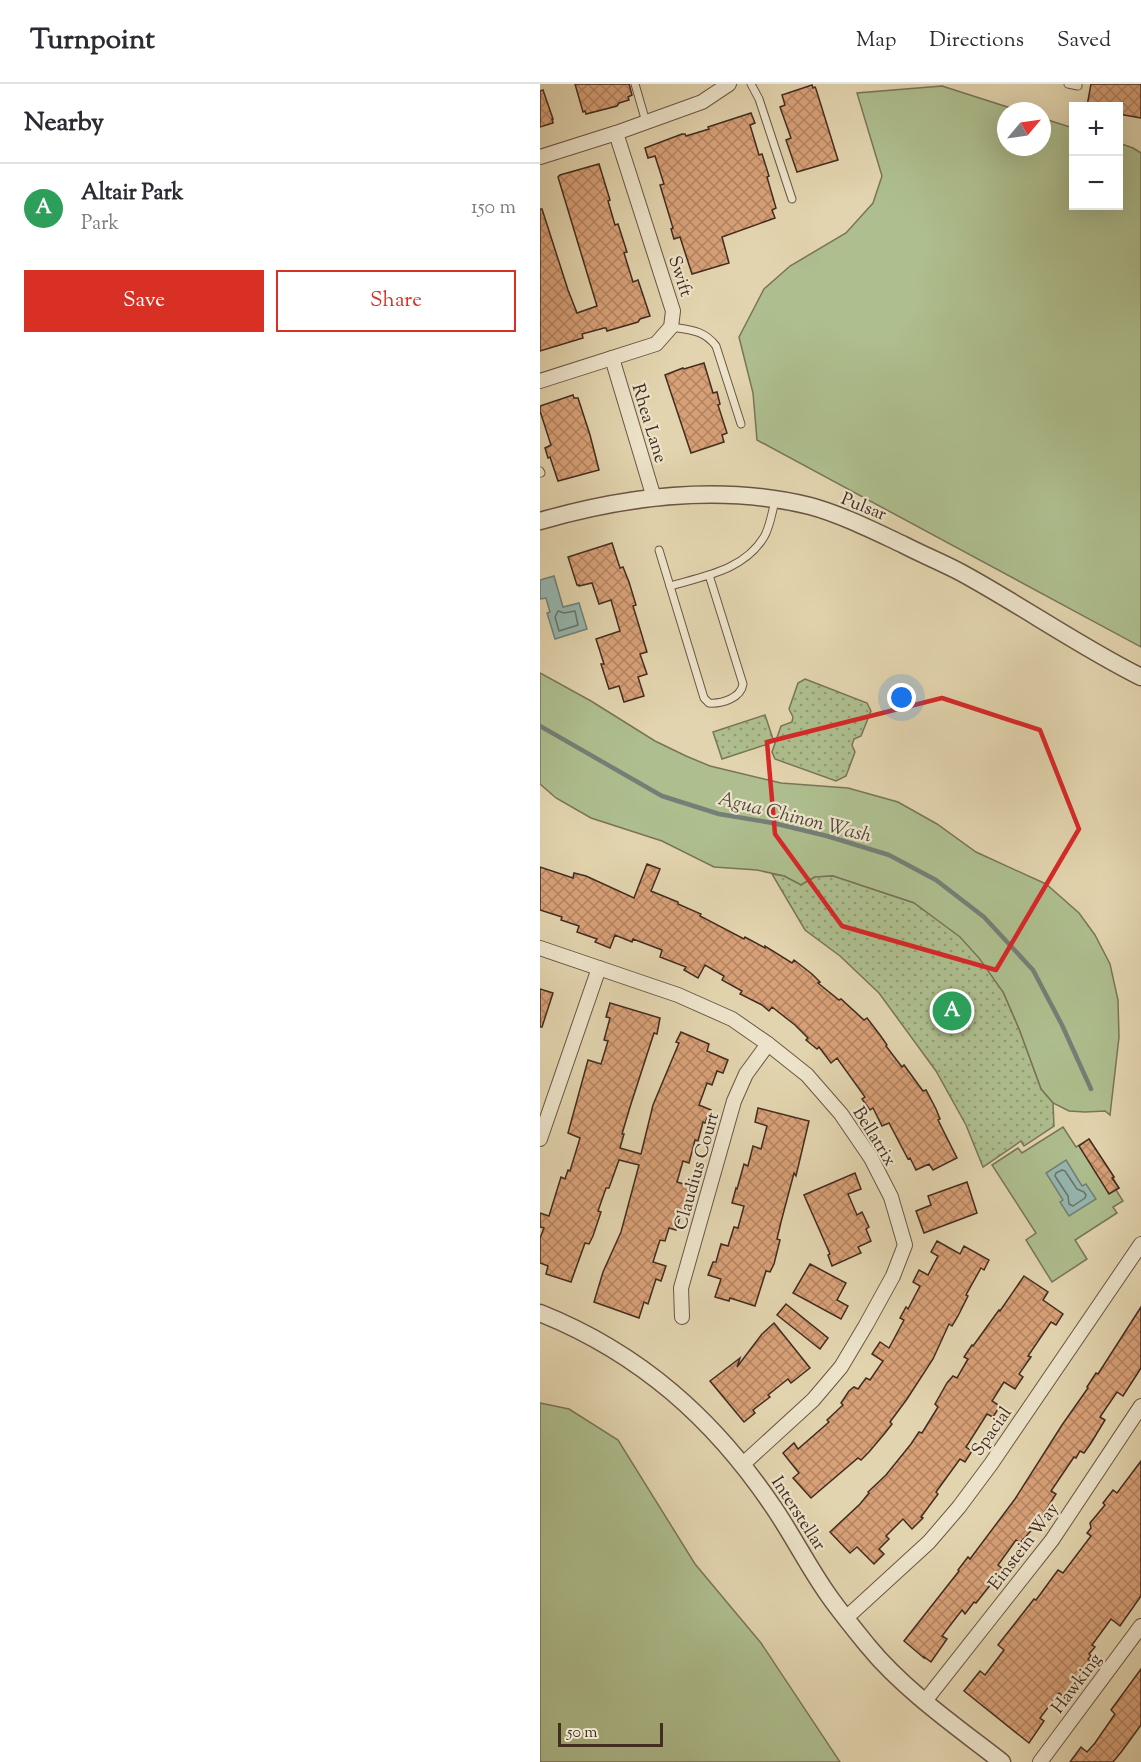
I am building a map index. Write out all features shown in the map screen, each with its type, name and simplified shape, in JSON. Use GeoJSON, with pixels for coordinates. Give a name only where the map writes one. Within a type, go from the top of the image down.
{"type":"FeatureCollection","features":[{"type":"Feature","properties":{"kind":"street"},"geometry":{"type":"LineString","coordinates":[[540,157],[702,102],[729,84]]}},
{"type":"Feature","properties":{"kind":"street","name":"Swift"},"geometry":{"type":"LineString","coordinates":[[616,133],[673,310],[671,327]]}},
{"type":"Feature","properties":{"kind":"street"},"geometry":{"type":"LineString","coordinates":[[540,381],[656,344],[671,327]]}},
{"type":"Feature","properties":{"kind":"street","name":"Rhea Lane"},"geometry":{"type":"LineString","coordinates":[[612,358],[654,498]]}},
{"type":"Feature","properties":{"kind":"street","name":"Pulsar"},"geometry":{"type":"LineString","coordinates":[[540,520],[588,508],[691,494],[749,496],[811,507],[879,533],[960,572],[1141,677]]}},
{"type":"Feature","properties":{"kind":"street","name":"Bellatrix"},"geometry":{"type":"LineString","coordinates":[[540,948],[678,995],[732,1019],[768,1044],[807,1074],[841,1114],[865,1149],[891,1197],[905,1245],[893,1276],[841,1367],[813,1400],[742,1465]]}},
{"type":"Feature","properties":{"kind":"street"},"geometry":{"type":"LineString","coordinates":[[540,1139],[599,968]]}},
{"type":"Feature","properties":{"kind":"street","name":"Claudius Court"},"geometry":{"type":"LineString","coordinates":[[682,1317],[681,1288],[734,1101],[746,1074],[768,1044]]}},
{"type":"Feature","properties":{"kind":"street","name":"Spacial"},"geometry":{"type":"LineString","coordinates":[[846,1618],[921,1550],[959,1507],[998,1454],[1141,1244]]}},
{"type":"Feature","properties":{"kind":"street","name":"Interstellar"},"geometry":{"type":"LineString","coordinates":[[540,1313],[581,1331],[624,1355],[656,1378],[708,1426],[742,1465],[773,1507],[828,1595],[870,1649],[900,1681],[1002,1762]]}},
{"type":"Feature","properties":{"kind":"street","name":"Einstein Way"},"geometry":{"type":"LineString","coordinates":[[925,1701],[1052,1540],[1141,1406]]}},
{"type":"Feature","properties":{"kind":"street","name":"Hawking"},"geometry":{"type":"LineString","coordinates":[[1040,1762],[1141,1626]]}},
{"type":"Feature","properties":{"kind":"lane"},"geometry":{"type":"LineString","coordinates":[[635,84],[646,122]]}},
{"type":"Feature","properties":{"kind":"lane"},"geometry":{"type":"LineString","coordinates":[[751,84],[759,99],[792,199]]}},
{"type":"Feature","properties":{"kind":"lane"},"geometry":{"type":"LineString","coordinates":[[1068,84],[1078,86],[1078,84]]}},
{"type":"Feature","properties":{"kind":"lane"},"geometry":{"type":"LineString","coordinates":[[671,327],[696,331],[709,337],[716,346],[741,424]]}},
{"type":"Feature","properties":{"kind":"lane"},"geometry":{"type":"LineString","coordinates":[[670,586],[723,571],[750,555],[765,536],[776,501]]}},
{"type":"Feature","properties":{"kind":"lane"},"geometry":{"type":"LineString","coordinates":[[659,550],[704,698],[708,703],[714,704],[738,696],[743,684],[709,575]]}},
{"type":"Feature","properties":{"kind":"highlighted area"},"geometry":{"type":"Polygon","coordinates":[[[942,698],[1040,730],[1079,829],[996,970],[842,926],[775,834],[767,742],[942,698]]]}},
{"type":"Feature","properties":{"kind":"green space"},"geometry":{"type":"Polygon","coordinates":[[[942,86],[997,104],[997,156],[1051,156],[1051,121],[1069,127],[1069,210],[1123,210],[1123,144],[1141,153],[1141,647],[757,440],[753,393],[739,337],[764,289],[790,266],[846,233],[873,203],[882,176],[857,93],[942,86]]]}},
{"type":"Feature","properties":{"kind":"green space"},"geometry":{"type":"Polygon","coordinates":[[[540,673],[591,701],[655,741],[686,756],[710,766],[781,783],[848,788],[898,802],[937,824],[976,852],[1046,884],[1079,913],[1095,935],[1110,964],[1118,1000],[1119,1037],[1110,1115],[1105,1111],[1069,1111],[1053,1103],[1041,1089],[1003,992],[914,903],[833,876],[815,877],[801,885],[784,876],[757,870],[714,867],[662,841],[591,818],[556,798],[540,784],[540,673]]]}},
{"type":"Feature","properties":{"kind":"green space"},"geometry":{"type":"Polygon","coordinates":[[[805,679],[867,703],[871,711],[861,736],[854,739],[852,745],[855,752],[846,776],[836,781],[775,759],[772,752],[781,726],[792,722],[793,717],[789,709],[798,683],[805,679]]]}},
{"type":"Feature","properties":{"kind":"green space"},"geometry":{"type":"Polygon","coordinates":[[[765,715],[774,742],[722,759],[713,732],[765,715]]]}},
{"type":"Feature","properties":{"kind":"green space"},"geometry":{"type":"Polygon","coordinates":[[[772,874],[784,876],[801,885],[815,877],[833,876],[914,903],[960,937],[979,958],[1003,992],[1041,1089],[1053,1103],[1054,1126],[1024,1146],[1021,1141],[983,1167],[966,1125],[936,1071],[879,993],[840,956],[805,930],[772,874]]]}},
{"type":"Feature","properties":{"kind":"green space"},"geometry":{"type":"Polygon","coordinates":[[[1063,1127],[1076,1147],[1089,1139],[1114,1177],[1119,1188],[1116,1190],[1123,1201],[1113,1207],[1117,1213],[1075,1240],[1087,1259],[1052,1282],[1026,1240],[1036,1233],[992,1165],[1018,1148],[1022,1153],[1063,1127]]]}},
{"type":"Feature","properties":{"kind":"green space"},"geometry":{"type":"Polygon","coordinates":[[[540,1403],[569,1409],[618,1440],[695,1564],[761,1643],[840,1762],[540,1762],[540,1403]]]}},
{"type":"Feature","properties":{"kind":"water"},"geometry":{"type":"Polygon","coordinates":[[[554,576],[563,607],[579,603],[587,629],[555,639],[547,613],[550,612],[546,598],[540,599],[540,580],[554,576]]]}},
{"type":"Feature","properties":{"kind":"water"},"geometry":{"type":"Polygon","coordinates":[[[1066,1160],[1082,1186],[1086,1184],[1096,1199],[1069,1216],[1060,1202],[1063,1200],[1046,1173],[1066,1160]]]}},
{"type":"Feature","properties":{"kind":"building"},"geometry":{"type":"Polygon","coordinates":[[[575,84],[629,84],[632,95],[628,97],[629,100],[617,106],[586,114],[585,111],[583,112],[575,84]]]}},
{"type":"Feature","properties":{"kind":"building"},"geometry":{"type":"Polygon","coordinates":[[[1091,84],[1141,84],[1141,118],[1123,115],[1123,102],[1088,102],[1091,84]]]}},
{"type":"Feature","properties":{"kind":"building"},"geometry":{"type":"Polygon","coordinates":[[[812,85],[816,89],[838,160],[797,172],[786,140],[791,138],[780,107],[785,105],[782,95],[812,85]]]}},
{"type":"Feature","properties":{"kind":"building"},"geometry":{"type":"Polygon","coordinates":[[[543,90],[553,123],[540,127],[540,91],[543,90]]]}},
{"type":"Feature","properties":{"kind":"building"},"geometry":{"type":"Polygon","coordinates":[[[751,113],[755,123],[750,125],[759,155],[762,154],[769,176],[767,177],[776,208],[772,210],[775,218],[722,237],[729,263],[692,274],[680,237],[674,239],[660,185],[664,184],[655,156],[648,158],[645,148],[682,134],[686,136],[709,129],[708,127],[751,113]]]}},
{"type":"Feature","properties":{"kind":"building"},"geometry":{"type":"Polygon","coordinates":[[[599,164],[615,225],[618,224],[627,252],[624,253],[633,282],[638,280],[650,316],[607,331],[604,328],[582,334],[583,338],[540,351],[540,209],[542,209],[577,313],[597,306],[558,177],[599,164]]]}},
{"type":"Feature","properties":{"kind":"building"},"geometry":{"type":"Polygon","coordinates":[[[704,363],[713,393],[717,392],[720,404],[718,405],[727,433],[722,435],[724,442],[691,453],[665,375],[704,363]]]}},
{"type":"Feature","properties":{"kind":"building"},"geometry":{"type":"Polygon","coordinates":[[[573,395],[574,398],[578,398],[599,470],[558,481],[545,448],[551,445],[540,406],[573,395]]]}},
{"type":"Feature","properties":{"kind":"building"},"geometry":{"type":"Polygon","coordinates":[[[612,543],[620,568],[623,567],[629,582],[636,605],[633,606],[647,652],[640,654],[647,674],[638,677],[644,696],[624,702],[619,686],[609,689],[596,639],[620,631],[611,600],[599,604],[592,583],[577,585],[568,557],[612,543]]]}},
{"type":"Feature","properties":{"kind":"building"},"geometry":{"type":"Polygon","coordinates":[[[647,864],[660,869],[651,891],[678,902],[744,939],[745,937],[765,948],[765,946],[792,963],[794,960],[812,974],[820,982],[818,983],[839,1000],[841,999],[864,1020],[867,1018],[902,1067],[904,1065],[923,1091],[926,1090],[957,1158],[933,1170],[929,1164],[916,1170],[889,1123],[882,1126],[873,1108],[870,1110],[862,1099],[865,1097],[837,1058],[831,1063],[819,1047],[817,1049],[806,1040],[808,1038],[795,1025],[772,1007],[769,1011],[740,994],[742,991],[722,980],[724,976],[705,965],[698,978],[684,970],[686,967],[660,957],[662,950],[633,939],[632,942],[615,935],[610,948],[595,942],[597,939],[577,932],[579,926],[561,920],[562,917],[540,910],[540,867],[573,878],[574,873],[586,876],[634,898],[647,864]]]}},
{"type":"Feature","properties":{"kind":"building"},"geometry":{"type":"Polygon","coordinates":[[[540,989],[553,993],[542,1027],[540,1027],[540,989]]]}},
{"type":"Feature","properties":{"kind":"building"},"geometry":{"type":"Polygon","coordinates":[[[610,1003],[660,1018],[657,1034],[654,1033],[630,1107],[620,1148],[641,1154],[653,1105],[679,1043],[676,1042],[681,1032],[709,1044],[707,1051],[728,1060],[723,1073],[717,1071],[712,1085],[707,1083],[699,1105],[711,1110],[705,1123],[703,1122],[698,1141],[695,1140],[689,1163],[683,1161],[677,1182],[690,1186],[676,1230],[669,1228],[665,1241],[660,1240],[653,1262],[666,1266],[661,1281],[656,1279],[648,1304],[644,1302],[639,1318],[594,1302],[603,1272],[621,1232],[639,1165],[619,1160],[598,1211],[601,1212],[593,1236],[589,1244],[585,1243],[571,1282],[546,1274],[548,1266],[540,1263],[540,1238],[544,1228],[540,1227],[540,1213],[549,1216],[561,1177],[565,1179],[568,1170],[570,1171],[580,1138],[568,1133],[588,1060],[601,1064],[608,1041],[604,1040],[610,1018],[606,1017],[610,1003]]]}},
{"type":"Feature","properties":{"kind":"building"},"geometry":{"type":"Polygon","coordinates":[[[758,1108],[809,1121],[796,1176],[794,1173],[781,1222],[777,1239],[780,1240],[774,1264],[770,1272],[766,1271],[755,1306],[730,1298],[729,1301],[715,1297],[721,1279],[708,1275],[713,1262],[716,1262],[721,1244],[728,1246],[734,1227],[738,1228],[744,1206],[732,1203],[736,1188],[744,1164],[748,1166],[753,1146],[761,1149],[767,1126],[755,1122],[758,1108]]]}},
{"type":"Feature","properties":{"kind":"building"},"geometry":{"type":"Polygon","coordinates":[[[1089,1139],[1119,1188],[1109,1194],[1079,1146],[1089,1139]]]}},
{"type":"Feature","properties":{"kind":"building"},"geometry":{"type":"Polygon","coordinates":[[[855,1173],[861,1189],[848,1194],[857,1215],[862,1212],[869,1227],[866,1229],[871,1241],[858,1247],[861,1253],[832,1266],[828,1255],[830,1254],[804,1195],[855,1173]]]}},
{"type":"Feature","properties":{"kind":"building"},"geometry":{"type":"Polygon","coordinates":[[[967,1182],[977,1213],[924,1233],[916,1211],[931,1205],[928,1196],[967,1182]]]}},
{"type":"Feature","properties":{"kind":"building"},"geometry":{"type":"Polygon","coordinates":[[[937,1241],[960,1254],[964,1246],[989,1260],[984,1270],[981,1268],[966,1295],[968,1296],[958,1316],[952,1326],[949,1324],[933,1359],[890,1422],[892,1424],[861,1460],[858,1458],[811,1498],[793,1478],[799,1473],[783,1453],[794,1443],[798,1449],[829,1422],[827,1420],[843,1405],[841,1403],[849,1391],[854,1387],[858,1389],[866,1378],[870,1380],[883,1361],[872,1354],[880,1342],[889,1348],[904,1320],[900,1318],[906,1307],[908,1309],[920,1286],[913,1282],[919,1270],[928,1275],[938,1256],[931,1252],[937,1241]]]}},
{"type":"Feature","properties":{"kind":"building"},"geometry":{"type":"Polygon","coordinates":[[[810,1264],[846,1283],[837,1300],[848,1306],[841,1319],[793,1293],[810,1264]]]}},
{"type":"Feature","properties":{"kind":"building"},"geometry":{"type":"Polygon","coordinates":[[[1024,1276],[1048,1292],[1043,1300],[1063,1314],[1056,1325],[1051,1322],[1028,1356],[1031,1357],[1019,1374],[1023,1377],[1015,1389],[1004,1382],[992,1401],[1000,1406],[993,1417],[987,1414],[966,1447],[972,1451],[965,1462],[960,1459],[936,1492],[938,1494],[921,1517],[923,1518],[912,1529],[903,1519],[886,1536],[889,1539],[879,1549],[884,1554],[874,1564],[857,1547],[850,1553],[830,1532],[860,1504],[919,1432],[922,1433],[938,1407],[935,1404],[947,1383],[953,1376],[957,1378],[968,1359],[964,1357],[1024,1276]]]}},
{"type":"Feature","properties":{"kind":"building"},"geometry":{"type":"Polygon","coordinates":[[[786,1304],[828,1338],[820,1349],[777,1315],[786,1304]]]}},
{"type":"Feature","properties":{"kind":"building"},"geometry":{"type":"Polygon","coordinates":[[[1141,1307],[1141,1368],[1123,1396],[1117,1392],[1100,1417],[1105,1420],[1084,1453],[1080,1451],[1076,1458],[1074,1457],[1051,1491],[1056,1494],[1037,1524],[1020,1543],[1016,1540],[998,1565],[1003,1569],[976,1603],[974,1602],[965,1614],[962,1610],[942,1636],[947,1639],[931,1662],[924,1658],[904,1641],[1015,1499],[1141,1307]]]}},
{"type":"Feature","properties":{"kind":"building"},"geometry":{"type":"Polygon","coordinates":[[[774,1323],[810,1368],[791,1383],[788,1379],[768,1395],[770,1397],[753,1410],[755,1413],[744,1422],[710,1381],[740,1358],[737,1367],[762,1334],[774,1323]]]}},
{"type":"Feature","properties":{"kind":"building"},"geometry":{"type":"Polygon","coordinates":[[[1141,1461],[1141,1596],[1120,1626],[1111,1619],[1092,1645],[1095,1647],[1088,1659],[1091,1662],[1064,1697],[1059,1693],[1040,1718],[1044,1721],[1029,1743],[964,1691],[980,1671],[985,1675],[1004,1650],[998,1645],[1058,1570],[1063,1573],[1091,1536],[1087,1533],[1091,1528],[1090,1523],[1105,1505],[1103,1503],[1113,1490],[1117,1493],[1141,1461]]]}},
{"type":"Feature","properties":{"kind":"building"},"geometry":{"type":"Polygon","coordinates":[[[1141,1669],[1141,1725],[1122,1751],[1113,1762],[1070,1762],[1081,1747],[1087,1752],[1095,1743],[1115,1714],[1111,1710],[1141,1669]]]}},
{"type":"Feature","properties":{"kind":"waterway","name":"Agua Chinon Wash"},"geometry":{"type":"LineString","coordinates":[[540,726],[662,796],[719,814],[773,823],[827,836],[889,855],[936,880],[984,917],[1033,970],[1062,1025],[1091,1089]]}},
{"type":"Feature","properties":{"kind":"place","name":"Altair Park"},"geometry":{"type":"Point","coordinates":[952,1011]}}]}
